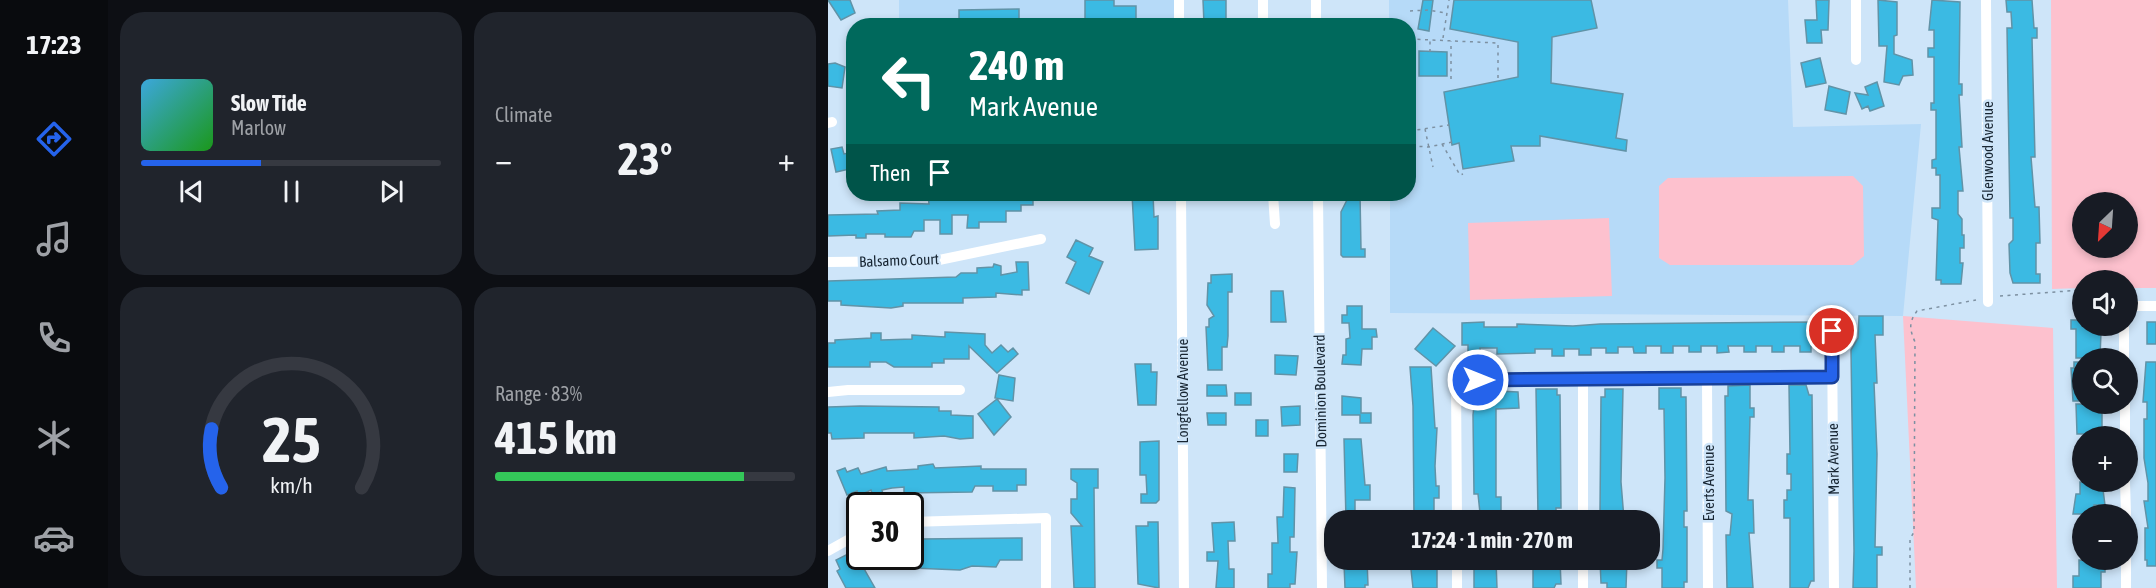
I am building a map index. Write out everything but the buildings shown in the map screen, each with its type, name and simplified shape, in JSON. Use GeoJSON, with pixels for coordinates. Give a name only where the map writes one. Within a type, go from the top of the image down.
{"type":"FeatureCollection","features":[{"type":"Feature","properties":{"kind":"street"},"geometry":{"type":"LineString","coordinates":[[1179,0],[1179,18]]}},
{"type":"Feature","properties":{"kind":"street"},"geometry":{"type":"LineString","coordinates":[[1263,0],[1263,18]]}},
{"type":"Feature","properties":{"kind":"street"},"geometry":{"type":"LineString","coordinates":[[1316,0],[1316,18]]}},
{"type":"Feature","properties":{"kind":"street"},"geometry":{"type":"LineString","coordinates":[[1856,0],[1856,60]]}},
{"type":"Feature","properties":{"kind":"street","name":"Glenwood Avenue"},"geometry":{"type":"LineString","coordinates":[[1986,0],[1988,302]]}},
{"type":"Feature","properties":{"kind":"street","name":"Longfellow Avenue"},"geometry":{"type":"LineString","coordinates":[[1181,201],[1184,588]]}},
{"type":"Feature","properties":{"kind":"street"},"geometry":{"type":"LineString","coordinates":[[1273,201],[1275,224]]}},
{"type":"Feature","properties":{"kind":"street","name":"Dominion Boulevard"},"geometry":{"type":"LineString","coordinates":[[1318,201],[1322,588]]}},
{"type":"Feature","properties":{"kind":"street","name":"Balsamo Court"},"geometry":{"type":"LineString","coordinates":[[828,262],[934,261],[1041,239]]}},
{"type":"Feature","properties":{"kind":"street"},"geometry":{"type":"LineString","coordinates":[[2138,306],[2156,306]]}},
{"type":"Feature","properties":{"kind":"street","name":"Mark Avenue"},"geometry":{"type":"LineString","coordinates":[[1832,331],[1834,588]]}},
{"type":"Feature","properties":{"kind":"street"},"geometry":{"type":"LineString","coordinates":[[1457,510],[1456,380],[1832,377]]}},
{"type":"Feature","properties":{"kind":"street","name":"Everts Avenue"},"geometry":{"type":"LineString","coordinates":[[1707,378],[1708,588]]}},
{"type":"Feature","properties":{"kind":"street"},"geometry":{"type":"LineString","coordinates":[[1582,510],[1583,379]]}},
{"type":"Feature","properties":{"kind":"street"},"geometry":{"type":"LineString","coordinates":[[828,392],[960,390]]}},
{"type":"Feature","properties":{"kind":"street"},"geometry":{"type":"LineString","coordinates":[[924,522],[1046,518],[1047,588]]}},
{"type":"Feature","properties":{"kind":"street"},"geometry":{"type":"LineString","coordinates":[[828,551],[846,541]]}},
{"type":"Feature","properties":{"kind":"street"},"geometry":{"type":"LineString","coordinates":[[1457,570],[1457,588]]}},
{"type":"Feature","properties":{"kind":"street"},"geometry":{"type":"LineString","coordinates":[[1583,570],[1583,588]]}},
{"type":"Feature","properties":{"kind":"street"},"geometry":{"type":"LineString","coordinates":[[2126,570],[2126,588]]}},
{"type":"Feature","properties":{"kind":"path"},"geometry":{"type":"LineString","coordinates":[[1442,39],[1449,0]]}},
{"type":"Feature","properties":{"kind":"path"},"geometry":{"type":"LineString","coordinates":[[1410,11],[1428,9],[1447,13]]}},
{"type":"Feature","properties":{"kind":"path"},"geometry":{"type":"LineString","coordinates":[[1416,39],[1498,43],[1498,81]]}},
{"type":"Feature","properties":{"kind":"path"},"geometry":{"type":"LineString","coordinates":[[1430,39],[1430,51]]}},
{"type":"Feature","properties":{"kind":"path"},"geometry":{"type":"LineString","coordinates":[[1450,79],[1451,40]]}},
{"type":"Feature","properties":{"kind":"path"},"geometry":{"type":"LineString","coordinates":[[1416,130],[1449,125]]}},
{"type":"Feature","properties":{"kind":"path"},"geometry":{"type":"LineString","coordinates":[[1425,129],[1433,167]]}},
{"type":"Feature","properties":{"kind":"path"},"geometry":{"type":"LineString","coordinates":[[1416,146],[1429,147],[1452,142]]}},
{"type":"Feature","properties":{"kind":"path"},"geometry":{"type":"LineString","coordinates":[[1442,144],[1460,175],[1463,174]]}},
{"type":"Feature","properties":{"kind":"path"},"geometry":{"type":"LineString","coordinates":[[2000,296],[2072,291]]}},
{"type":"Feature","properties":{"kind":"path"},"geometry":{"type":"LineString","coordinates":[[1911,588],[1915,342],[1910,329],[1911,319],[1917,311],[1976,300]]}},
{"type":"Feature","properties":{"kind":"shaded area"},"geometry":{"type":"Polygon","coordinates":[[[899,0],[1174,0],[1174,18],[899,18],[899,0]]]}},
{"type":"Feature","properties":{"kind":"shaded area"},"geometry":{"type":"Polygon","coordinates":[[[1389,0],[1788,0],[1793,127],[1921,124],[1903,316],[1390,313],[1390,201],[1416,201],[1416,18],[1389,18],[1389,0]]]}},
{"type":"Feature","properties":{"kind":"shaded area"},"geometry":{"type":"Polygon","coordinates":[[[2051,0],[2156,0],[2156,288],[2138,288],[2138,270],[2072,270],[2072,288],[2052,289],[2051,0]]]}},
{"type":"Feature","properties":{"kind":"shaded area"},"geometry":{"type":"Polygon","coordinates":[[[1853,176],[1863,186],[1864,256],[1853,265],[1670,265],[1659,258],[1659,186],[1668,178],[1853,176]]]}},
{"type":"Feature","properties":{"kind":"shaded area"},"geometry":{"type":"Polygon","coordinates":[[[1609,218],[1612,296],[1470,300],[1468,223],[1609,218]]]}},
{"type":"Feature","properties":{"kind":"shaded area"},"geometry":{"type":"Polygon","coordinates":[[[1903,316],[2053,328],[2057,588],[1916,588],[1903,316]]]}},
{"type":"Feature","properties":{"kind":"route"},"geometry":{"type":"LineString","coordinates":[[1478,380],[1832,377],[1832,331]]}}]}
